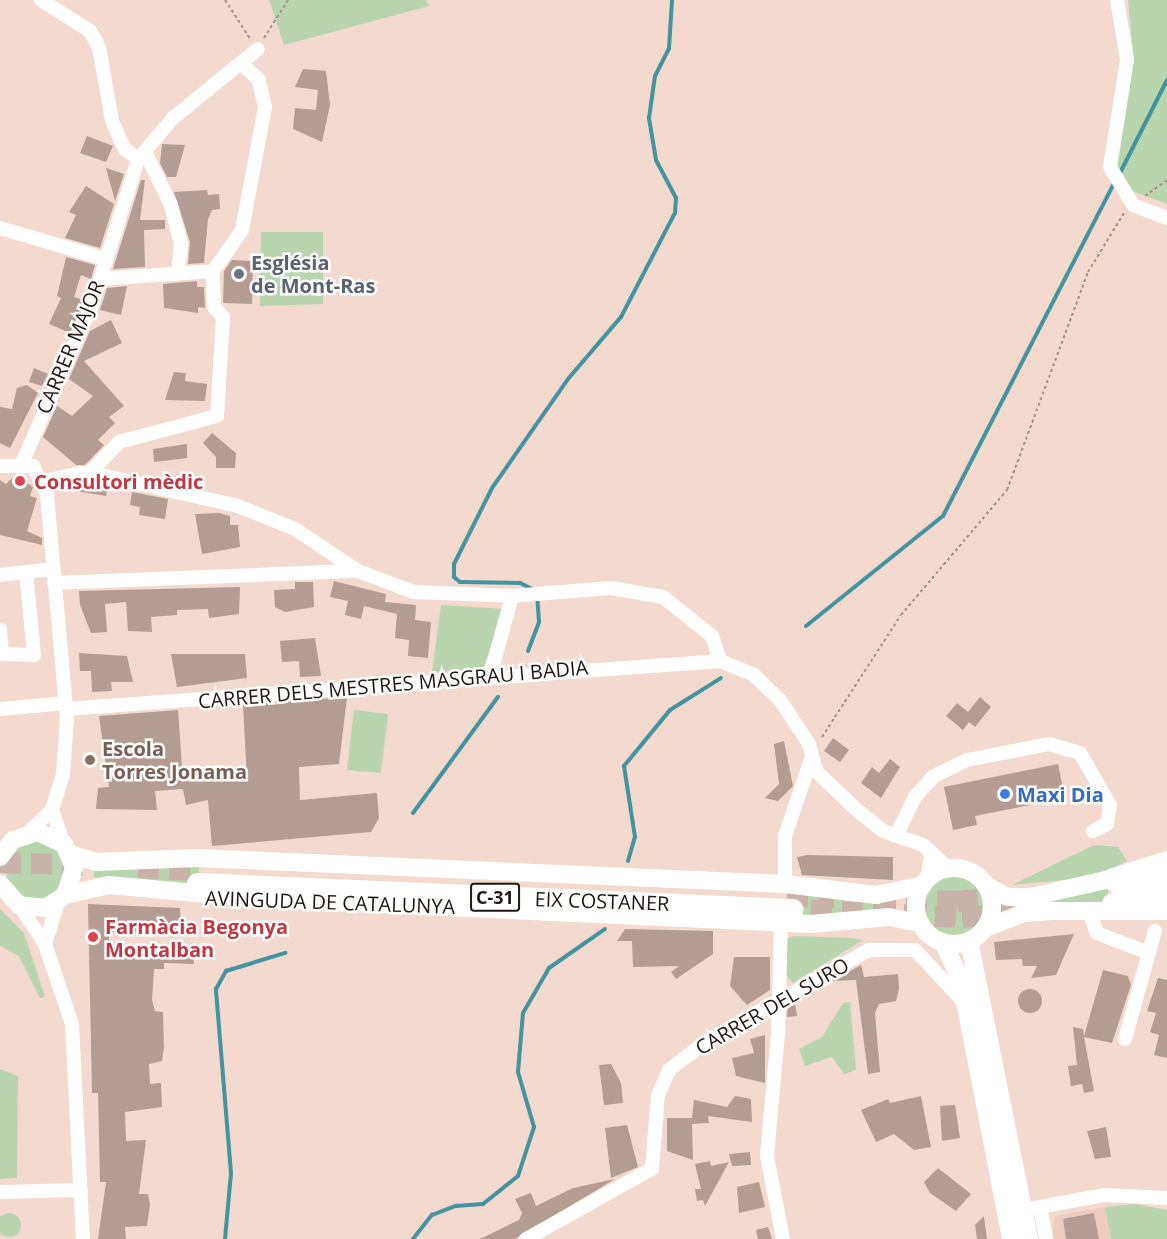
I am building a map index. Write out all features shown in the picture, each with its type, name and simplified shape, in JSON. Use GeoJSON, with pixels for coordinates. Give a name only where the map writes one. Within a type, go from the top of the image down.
{"type":"FeatureCollection","features":[{"type":"Feature","properties":{"kind":"highway"},"geometry":{"type":"LineString","coordinates":[[1111,890],[1167,861]]}},
{"type":"Feature","properties":{"kind":"highway","name":"EIX COSTANER"},"geometry":{"type":"LineString","coordinates":[[199,876],[786,902]]}},
{"type":"Feature","properties":{"kind":"highway"},"geometry":{"type":"LineString","coordinates":[[1111,890],[1167,877]]}},
{"type":"Feature","properties":{"kind":"highway"},"geometry":{"type":"LineString","coordinates":[[1111,890],[1167,897]]}},
{"type":"Feature","properties":{"kind":"main road","name":"AVINGUDA DE CATALUNYA"},"geometry":{"type":"LineString","coordinates":[[27,833],[49,835],[67,849],[96,862],[160,856],[786,902],[920,923]]}},
{"type":"Feature","properties":{"kind":"main road"},"geometry":{"type":"LineString","coordinates":[[1,853],[27,833]]}},
{"type":"Feature","properties":{"kind":"main road"},"geometry":{"type":"LineString","coordinates":[[62,898],[74,875],[67,849]]}},
{"type":"Feature","properties":{"kind":"main road"},"geometry":{"type":"LineString","coordinates":[[1011,1239],[965,1003],[943,942],[920,923],[917,899],[925,882],[950,869],[974,874],[986,885],[1008,897],[1111,890]]}},
{"type":"Feature","properties":{"kind":"main road","name":"AVINGUDA DE CATALUNYA"},"geometry":{"type":"LineString","coordinates":[[19,905],[39,909],[62,898],[109,885],[167,894],[786,902],[876,895],[925,882]]}},
{"type":"Feature","properties":{"kind":"main road"},"geometry":{"type":"LineString","coordinates":[[0,884],[19,905]]}},
{"type":"Feature","properties":{"kind":"main road"},"geometry":{"type":"LineString","coordinates":[[985,928],[992,903],[986,885]]}},
{"type":"Feature","properties":{"kind":"main road"},"geometry":{"type":"LineString","coordinates":[[943,942],[969,941],[985,928],[1024,914],[1167,911]]}},
{"type":"Feature","properties":{"kind":"main road"},"geometry":{"type":"LineString","coordinates":[[969,941],[1031,1208],[1029,1239]]}},
{"type":"Feature","properties":{"kind":"street"},"geometry":{"type":"LineString","coordinates":[[41,0],[90,31],[99,47],[111,121],[124,148],[142,157],[171,205],[181,244],[178,273]]}},
{"type":"Feature","properties":{"kind":"street"},"geometry":{"type":"LineString","coordinates":[[1117,0],[1127,60],[1110,167],[1133,206],[1167,218]]}},
{"type":"Feature","properties":{"kind":"street","name":"CARRER MAJOR"},"geometry":{"type":"LineString","coordinates":[[21,465],[100,279],[142,157],[173,118],[258,49]]}},
{"type":"Feature","properties":{"kind":"street"},"geometry":{"type":"LineString","coordinates":[[89,474],[119,442],[217,416],[223,317],[214,307],[213,271],[242,230],[265,107],[259,80],[242,64]]}},
{"type":"Feature","properties":{"kind":"street"},"geometry":{"type":"LineString","coordinates":[[0,228],[105,259]]}},
{"type":"Feature","properties":{"kind":"street"},"geometry":{"type":"LineString","coordinates":[[100,279],[213,271]]}},
{"type":"Feature","properties":{"kind":"street"},"geometry":{"type":"LineString","coordinates":[[0,465],[33,466],[43,481],[66,706],[68,743],[52,810],[27,833]]}},
{"type":"Feature","properties":{"kind":"street"},"geometry":{"type":"LineString","coordinates":[[43,481],[89,474],[238,506],[295,529],[358,571],[414,592],[519,595],[542,591],[611,588],[663,597],[712,636],[720,661],[754,675],[780,700],[812,756],[816,771],[857,810],[896,836],[923,845],[931,855],[950,869]]}},
{"type":"Feature","properties":{"kind":"street"},"geometry":{"type":"LineString","coordinates":[[323,572],[333,554]]}},
{"type":"Feature","properties":{"kind":"street"},"geometry":{"type":"LineString","coordinates":[[0,575],[53,569]]}},
{"type":"Feature","properties":{"kind":"street"},"geometry":{"type":"LineString","coordinates":[[54,583],[358,571]]}},
{"type":"Feature","properties":{"kind":"street"},"geometry":{"type":"LineString","coordinates":[[0,629],[2,654],[34,655],[26,572]]}},
{"type":"Feature","properties":{"kind":"street"},"geometry":{"type":"LineString","coordinates":[[490,676],[519,595]]}},
{"type":"Feature","properties":{"kind":"street","name":"CARRER DELS MESTRES MASGRAU I BADIA"},"geometry":{"type":"LineString","coordinates":[[0,709],[720,661]]}},
{"type":"Feature","properties":{"kind":"street"},"geometry":{"type":"LineString","coordinates":[[896,836],[915,797],[934,776],[967,760],[1050,744],[1080,753],[1110,805],[1107,824],[1093,831]]}},
{"type":"Feature","properties":{"kind":"street"},"geometry":{"type":"LineString","coordinates":[[783,1239],[767,1156],[786,902],[785,836],[812,756]]}},
{"type":"Feature","properties":{"kind":"street"},"geometry":{"type":"LineString","coordinates":[[52,810],[67,849]]}},
{"type":"Feature","properties":{"kind":"street"},"geometry":{"type":"LineString","coordinates":[[925,882],[931,855]]}},
{"type":"Feature","properties":{"kind":"street"},"geometry":{"type":"LineString","coordinates":[[45,944],[62,898]]}},
{"type":"Feature","properties":{"kind":"street"},"geometry":{"type":"LineString","coordinates":[[19,905],[45,944],[72,1024],[83,1239]]}},
{"type":"Feature","properties":{"kind":"street"},"geometry":{"type":"LineString","coordinates":[[1090,913],[1097,933],[1148,953]]}},
{"type":"Feature","properties":{"kind":"street"},"geometry":{"type":"LineString","coordinates":[[1125,1039],[1155,931]]}},
{"type":"Feature","properties":{"kind":"street","name":"CARRER DEL SURO"},"geometry":{"type":"LineString","coordinates":[[526,1239],[645,1175],[654,1160],[658,1095],[669,1070],[780,998],[868,950],[891,946],[915,950],[965,1003]]}},
{"type":"Feature","properties":{"kind":"street"},"geometry":{"type":"LineString","coordinates":[[0,1191],[81,1190]]}},
{"type":"Feature","properties":{"kind":"street"},"geometry":{"type":"LineString","coordinates":[[1046,1239],[1031,1208],[1104,1195],[1167,1198]]}},
{"type":"Feature","properties":{"kind":"path"},"geometry":{"type":"LineString","coordinates":[[225,0],[258,49],[288,0]]}},
{"type":"Feature","properties":{"kind":"path"},"geometry":{"type":"LineString","coordinates":[[812,756],[901,615],[1006,490],[1088,272],[1119,217],[1167,180]]}},
{"type":"Feature","properties":{"kind":"shaded area"},"geometry":{"type":"Polygon","coordinates":[[[1105,1207],[1111,1239],[1053,1239],[1054,1216],[1105,1207]]]}},
{"type":"Feature","properties":{"kind":"green space"},"geometry":{"type":"Polygon","coordinates":[[[269,0],[426,0],[429,6],[284,45],[269,0]]]}},
{"type":"Feature","properties":{"kind":"green space"},"geometry":{"type":"Polygon","coordinates":[[[1128,0],[1167,0],[1167,204],[1122,187],[1117,168],[1117,131],[1134,59],[1128,0]]]}},
{"type":"Feature","properties":{"kind":"green space"},"geometry":{"type":"Polygon","coordinates":[[[261,232],[323,232],[323,304],[260,306],[261,232]]]}},
{"type":"Feature","properties":{"kind":"green space"},"geometry":{"type":"Polygon","coordinates":[[[441,605],[505,609],[483,668],[432,673],[441,605]]]}},
{"type":"Feature","properties":{"kind":"green space"},"geometry":{"type":"Polygon","coordinates":[[[354,710],[388,714],[381,773],[347,770],[354,710]]]}},
{"type":"Feature","properties":{"kind":"green space"},"geometry":{"type":"Polygon","coordinates":[[[29,841],[41,841],[56,849],[64,864],[64,876],[56,891],[41,899],[29,899],[14,891],[6,876],[6,864],[14,849],[29,841]]]}},
{"type":"Feature","properties":{"kind":"green space"},"geometry":{"type":"Polygon","coordinates":[[[1094,845],[1118,847],[1127,861],[1096,877],[1012,885],[1094,845]]]}},
{"type":"Feature","properties":{"kind":"green space"},"geometry":{"type":"Polygon","coordinates":[[[199,864],[199,888],[94,877],[94,868],[199,864]]]}},
{"type":"Feature","properties":{"kind":"green space"},"geometry":{"type":"Polygon","coordinates":[[[954,876],[971,881],[976,885],[980,890],[985,907],[980,924],[976,929],[971,933],[954,938],[937,933],[932,929],[928,924],[923,907],[928,890],[932,885],[937,881],[954,876]]]}},
{"type":"Feature","properties":{"kind":"green space"},"geometry":{"type":"Polygon","coordinates":[[[1107,883],[1110,909],[1013,911],[1013,902],[1107,883]]]}},
{"type":"Feature","properties":{"kind":"green space"},"geometry":{"type":"Polygon","coordinates":[[[792,890],[854,902],[896,903],[895,911],[847,917],[791,915],[792,890]]]}},
{"type":"Feature","properties":{"kind":"green space"},"geometry":{"type":"Polygon","coordinates":[[[0,909],[24,933],[45,997],[40,998],[19,956],[0,946],[0,909]]]}},
{"type":"Feature","properties":{"kind":"green space"},"geometry":{"type":"Polygon","coordinates":[[[793,936],[863,940],[793,983],[786,976],[785,940],[793,936]]]}},
{"type":"Feature","properties":{"kind":"green space"},"geometry":{"type":"Polygon","coordinates":[[[850,1002],[856,1070],[844,1074],[832,1057],[805,1066],[799,1049],[822,1037],[843,1003],[850,1002]]]}},
{"type":"Feature","properties":{"kind":"green space"},"geometry":{"type":"Polygon","coordinates":[[[0,1069],[18,1076],[17,1178],[0,1179],[0,1069]]]}},
{"type":"Feature","properties":{"kind":"green space"},"geometry":{"type":"Polygon","coordinates":[[[1135,1204],[1167,1210],[1167,1239],[1111,1239],[1105,1207],[1135,1204]]]}},
{"type":"Feature","properties":{"kind":"green space"},"geometry":{"type":"Polygon","coordinates":[[[9,1213],[18,1216],[21,1225],[18,1234],[9,1237],[0,1234],[-3,1225],[0,1216],[9,1213]]]}},
{"type":"Feature","properties":{"kind":"building"},"geometry":{"type":"Polygon","coordinates":[[[303,69],[326,71],[330,105],[322,142],[293,129],[295,108],[316,110],[318,90],[295,87],[303,69]]]}},
{"type":"Feature","properties":{"kind":"building"},"geometry":{"type":"Polygon","coordinates":[[[87,136],[113,146],[106,162],[80,153],[87,136]]]}},
{"type":"Feature","properties":{"kind":"building"},"geometry":{"type":"Polygon","coordinates":[[[162,144],[185,145],[176,177],[167,177],[160,163],[162,144]]]}},
{"type":"Feature","properties":{"kind":"building"},"geometry":{"type":"Polygon","coordinates":[[[106,168],[124,174],[115,201],[106,168]]]}},
{"type":"Feature","properties":{"kind":"building"},"geometry":{"type":"Polygon","coordinates":[[[141,180],[145,180],[140,220],[165,220],[165,229],[144,230],[145,267],[113,269],[141,180]]]}},
{"type":"Feature","properties":{"kind":"building"},"geometry":{"type":"Polygon","coordinates":[[[86,186],[114,204],[100,248],[65,238],[76,215],[69,212],[86,186]]]}},
{"type":"Feature","properties":{"kind":"building"},"geometry":{"type":"Polygon","coordinates":[[[207,190],[208,195],[219,194],[220,209],[212,210],[208,219],[204,263],[188,264],[190,242],[174,192],[207,190]]]}},
{"type":"Feature","properties":{"kind":"building"},"geometry":{"type":"Polygon","coordinates":[[[66,257],[95,265],[91,279],[81,275],[74,297],[84,300],[70,333],[49,324],[61,298],[57,296],[66,257]]]}},
{"type":"Feature","properties":{"kind":"building","name":"Església de Mont-Ras"},"geometry":{"type":"Polygon","coordinates":[[[232,260],[253,261],[252,304],[223,303],[224,271],[232,260]]]}},
{"type":"Feature","properties":{"kind":"building"},"geometry":{"type":"Polygon","coordinates":[[[197,281],[197,287],[204,287],[205,308],[198,307],[198,313],[164,308],[163,284],[197,281]]]}},
{"type":"Feature","properties":{"kind":"building"},"geometry":{"type":"Polygon","coordinates":[[[127,286],[121,315],[100,310],[107,288],[127,286]]]}},
{"type":"Feature","properties":{"kind":"building"},"geometry":{"type":"Polygon","coordinates":[[[111,320],[122,343],[84,361],[124,406],[109,417],[115,423],[98,440],[104,445],[85,465],[76,465],[43,437],[57,406],[72,416],[93,396],[69,379],[90,331],[111,320]]]}},
{"type":"Feature","properties":{"kind":"building"},"geometry":{"type":"Polygon","coordinates":[[[34,368],[48,374],[42,386],[29,382],[34,368]]]}},
{"type":"Feature","properties":{"kind":"building"},"geometry":{"type":"Polygon","coordinates":[[[174,372],[186,373],[185,381],[207,384],[205,401],[165,400],[174,372]]]}},
{"type":"Feature","properties":{"kind":"building"},"geometry":{"type":"Polygon","coordinates":[[[27,385],[38,393],[10,448],[0,443],[0,407],[12,409],[17,388],[27,385]]]}},
{"type":"Feature","properties":{"kind":"building"},"geometry":{"type":"Polygon","coordinates":[[[212,433],[236,453],[235,468],[216,468],[216,457],[203,443],[212,433]]]}},
{"type":"Feature","properties":{"kind":"building"},"geometry":{"type":"Polygon","coordinates":[[[187,444],[187,458],[154,462],[153,449],[187,444]]]}},
{"type":"Feature","properties":{"kind":"building"},"geometry":{"type":"Polygon","coordinates":[[[15,475],[33,487],[30,496],[37,498],[27,531],[42,538],[42,545],[0,535],[0,480],[6,484],[15,475]]]}},
{"type":"Feature","properties":{"kind":"building"},"geometry":{"type":"Polygon","coordinates":[[[77,483],[108,486],[106,496],[76,491],[77,483]]]}},
{"type":"Feature","properties":{"kind":"building"},"geometry":{"type":"Polygon","coordinates":[[[132,492],[168,499],[165,519],[139,515],[140,507],[130,505],[132,492]]]}},
{"type":"Feature","properties":{"kind":"building"},"geometry":{"type":"Polygon","coordinates":[[[219,513],[230,516],[230,525],[238,525],[240,547],[202,554],[195,514],[219,513]]]}},
{"type":"Feature","properties":{"kind":"building"},"geometry":{"type":"Polygon","coordinates":[[[334,581],[386,594],[385,602],[416,605],[415,620],[431,622],[428,658],[408,656],[409,640],[395,638],[397,614],[364,606],[361,619],[345,615],[348,601],[330,597],[334,581]]]}},
{"type":"Feature","properties":{"kind":"building"},"geometry":{"type":"Polygon","coordinates":[[[295,582],[313,582],[314,607],[285,612],[275,607],[274,590],[295,589],[295,582]]]}},
{"type":"Feature","properties":{"kind":"building"},"geometry":{"type":"Polygon","coordinates":[[[240,587],[239,614],[209,618],[208,609],[177,610],[177,615],[151,617],[152,632],[128,631],[126,602],[105,604],[107,632],[91,633],[80,605],[79,591],[240,587]]]}},
{"type":"Feature","properties":{"kind":"building"},"geometry":{"type":"Polygon","coordinates":[[[315,638],[321,676],[300,677],[299,661],[282,662],[280,641],[315,638]]]}},
{"type":"Feature","properties":{"kind":"building"},"geometry":{"type":"Polygon","coordinates":[[[79,653],[127,656],[133,682],[111,682],[112,691],[92,692],[91,671],[80,671],[79,653]]]}},
{"type":"Feature","properties":{"kind":"building"},"geometry":{"type":"Polygon","coordinates":[[[171,654],[245,654],[247,678],[177,687],[171,654]]]}},
{"type":"Feature","properties":{"kind":"building"},"geometry":{"type":"Polygon","coordinates":[[[347,697],[339,764],[299,767],[300,800],[377,793],[379,818],[371,832],[212,846],[208,800],[186,805],[183,789],[155,791],[157,810],[96,809],[98,788],[109,787],[99,716],[178,710],[183,781],[247,780],[243,705],[347,697]]]}},
{"type":"Feature","properties":{"kind":"building"},"geometry":{"type":"Polygon","coordinates":[[[980,697],[991,707],[975,727],[969,722],[963,730],[946,716],[957,703],[968,712],[980,697]]]}},
{"type":"Feature","properties":{"kind":"building"},"geometry":{"type":"Polygon","coordinates":[[[833,738],[849,750],[840,762],[824,751],[833,738]]]}},
{"type":"Feature","properties":{"kind":"building"},"geometry":{"type":"Polygon","coordinates":[[[784,741],[793,786],[778,801],[765,798],[779,784],[774,744],[784,741]]]}},
{"type":"Feature","properties":{"kind":"building"},"geometry":{"type":"Polygon","coordinates":[[[890,759],[900,767],[881,798],[861,783],[872,767],[879,773],[890,759]]]}},
{"type":"Feature","properties":{"kind":"building","name":"Maxi Dia"},"geometry":{"type":"Polygon","coordinates":[[[1058,764],[1065,798],[975,816],[977,825],[953,830],[944,787],[1058,764]]]}},
{"type":"Feature","properties":{"kind":"building"},"geometry":{"type":"Polygon","coordinates":[[[808,855],[893,857],[893,880],[802,875],[797,857],[808,855]]]}},
{"type":"Feature","properties":{"kind":"building"},"geometry":{"type":"Polygon","coordinates":[[[88,904],[180,908],[181,930],[109,932],[109,948],[193,950],[194,964],[164,963],[164,969],[154,969],[152,1000],[155,1011],[163,1012],[164,1047],[162,1061],[149,1064],[150,1084],[161,1083],[162,1107],[125,1112],[126,1141],[146,1140],[139,1194],[148,1194],[150,1204],[147,1226],[125,1227],[126,1239],[98,1239],[106,1182],[100,1182],[98,1093],[92,1093],[88,904]]]}},
{"type":"Feature","properties":{"kind":"building"},"geometry":{"type":"Polygon","coordinates":[[[625,929],[713,931],[713,954],[676,979],[671,972],[679,966],[633,967],[632,941],[617,941],[625,929]]]}},
{"type":"Feature","properties":{"kind":"building"},"geometry":{"type":"Polygon","coordinates":[[[1074,934],[1056,975],[1031,978],[1037,966],[1023,966],[1022,959],[996,960],[994,942],[1074,934]]]}},
{"type":"Feature","properties":{"kind":"building"},"geometry":{"type":"Polygon","coordinates":[[[734,957],[770,957],[770,990],[747,1005],[730,986],[734,957]]]}},
{"type":"Feature","properties":{"kind":"building"},"geometry":{"type":"Polygon","coordinates":[[[861,965],[864,977],[898,974],[899,989],[896,1001],[879,1004],[875,1013],[880,1072],[868,1074],[856,980],[832,981],[861,965]]]}},
{"type":"Feature","properties":{"kind":"building"},"geometry":{"type":"Polygon","coordinates":[[[1103,970],[1128,976],[1131,985],[1112,1043],[1084,1037],[1094,1091],[1084,1093],[1082,1084],[1071,1086],[1068,1066],[1077,1065],[1073,1027],[1083,1029],[1084,1036],[1103,970]]]}},
{"type":"Feature","properties":{"kind":"building"},"geometry":{"type":"Polygon","coordinates":[[[1158,978],[1167,980],[1167,1058],[1154,1055],[1159,1035],[1150,1032],[1156,1013],[1147,1011],[1158,978]]]}},
{"type":"Feature","properties":{"kind":"building"},"geometry":{"type":"Polygon","coordinates":[[[1030,989],[1039,992],[1042,1001],[1039,1010],[1030,1013],[1021,1010],[1018,1001],[1021,992],[1030,989]]]}},
{"type":"Feature","properties":{"kind":"building"},"geometry":{"type":"Polygon","coordinates":[[[795,1002],[797,1016],[787,1017],[788,1006],[795,1002]]]}},
{"type":"Feature","properties":{"kind":"building"},"geometry":{"type":"Polygon","coordinates":[[[765,1035],[765,1083],[736,1076],[732,1058],[754,1053],[750,1039],[765,1035]]]}},
{"type":"Feature","properties":{"kind":"building"},"geometry":{"type":"Polygon","coordinates":[[[611,1064],[621,1083],[623,1103],[604,1105],[599,1065],[611,1064]]]}},
{"type":"Feature","properties":{"kind":"building"},"geometry":{"type":"Polygon","coordinates":[[[735,1096],[751,1099],[752,1122],[708,1116],[709,1123],[692,1124],[693,1160],[667,1151],[667,1118],[692,1118],[694,1100],[727,1107],[735,1096]]]}},
{"type":"Feature","properties":{"kind":"building"},"geometry":{"type":"Polygon","coordinates":[[[921,1096],[931,1147],[914,1150],[894,1134],[876,1142],[861,1110],[888,1099],[890,1103],[921,1096]]]}},
{"type":"Feature","properties":{"kind":"building"},"geometry":{"type":"Polygon","coordinates":[[[955,1105],[960,1138],[942,1141],[940,1106],[955,1105]]]}},
{"type":"Feature","properties":{"kind":"building"},"geometry":{"type":"Polygon","coordinates":[[[627,1125],[638,1167],[611,1178],[605,1128],[627,1125]]]}},
{"type":"Feature","properties":{"kind":"building"},"geometry":{"type":"Polygon","coordinates":[[[1106,1127],[1111,1157],[1095,1159],[1087,1131],[1106,1127]]]}},
{"type":"Feature","properties":{"kind":"building"},"geometry":{"type":"Polygon","coordinates":[[[750,1152],[751,1165],[732,1166],[729,1154],[750,1152]]]}},
{"type":"Feature","properties":{"kind":"building"},"geometry":{"type":"Polygon","coordinates":[[[710,1161],[711,1166],[729,1162],[705,1206],[703,1200],[697,1201],[695,1189],[701,1189],[695,1164],[710,1161]]]}},
{"type":"Feature","properties":{"kind":"building"},"geometry":{"type":"Polygon","coordinates":[[[938,1168],[971,1194],[956,1211],[930,1193],[924,1182],[938,1168]]]}},
{"type":"Feature","properties":{"kind":"building"},"geometry":{"type":"Polygon","coordinates":[[[615,1179],[515,1239],[480,1239],[519,1220],[522,1213],[515,1199],[531,1193],[536,1206],[573,1188],[615,1179]]]}},
{"type":"Feature","properties":{"kind":"building"},"geometry":{"type":"Polygon","coordinates":[[[759,1182],[765,1207],[739,1213],[737,1187],[759,1182]]]}},
{"type":"Feature","properties":{"kind":"building"},"geometry":{"type":"Polygon","coordinates":[[[1094,1213],[1099,1239],[1066,1239],[1063,1219],[1094,1213]]]}},
{"type":"Feature","properties":{"kind":"building"},"geometry":{"type":"Polygon","coordinates":[[[984,1216],[987,1239],[977,1239],[975,1225],[984,1216]]]}},
{"type":"Feature","properties":{"kind":"building"},"geometry":{"type":"Polygon","coordinates":[[[768,1227],[772,1239],[758,1239],[756,1230],[768,1227]]]}},
{"type":"Feature","properties":{"kind":"waterway"},"geometry":{"type":"LineString","coordinates":[[534,590],[520,583],[460,582],[454,577],[454,564],[492,488],[568,379],[621,317],[675,213],[676,198],[656,160],[649,118],[655,76],[669,48],[672,0]]}},
{"type":"Feature","properties":{"kind":"waterway"},"geometry":{"type":"LineString","coordinates":[[1119,175],[1167,80]]}},
{"type":"Feature","properties":{"kind":"waterway"},"geometry":{"type":"LineString","coordinates":[[806,626],[943,516],[1115,182]]}},
{"type":"Feature","properties":{"kind":"waterway"},"geometry":{"type":"LineString","coordinates":[[528,651],[539,622],[537,596]]}},
{"type":"Feature","properties":{"kind":"waterway"},"geometry":{"type":"LineString","coordinates":[[628,861],[635,837],[624,766],[670,710],[721,678]]}},
{"type":"Feature","properties":{"kind":"waterway"},"geometry":{"type":"LineString","coordinates":[[413,813],[498,697]]}},
{"type":"Feature","properties":{"kind":"waterway"},"geometry":{"type":"LineString","coordinates":[[413,1239],[432,1215],[456,1206],[483,1204],[518,1176],[534,1127],[518,1072],[523,1013],[549,968],[605,929]]}},
{"type":"Feature","properties":{"kind":"waterway"},"geometry":{"type":"LineString","coordinates":[[225,1239],[231,1173],[216,989],[226,971],[285,953]]}},
{"type":"Feature","properties":{"kind":"tunnel"},"geometry":{"type":"LineString","coordinates":[[0,862],[92,865]]}},
{"type":"Feature","properties":{"kind":"tunnel"},"geometry":{"type":"LineString","coordinates":[[138,867],[200,870]]}},
{"type":"Feature","properties":{"kind":"tunnel"},"geometry":{"type":"LineString","coordinates":[[787,895],[834,897]]}},
{"type":"Feature","properties":{"kind":"tunnel"},"geometry":{"type":"LineString","coordinates":[[875,898],[957,901],[1017,895]]}},
{"type":"Feature","properties":{"kind":"tunnel"},"geometry":{"type":"LineString","coordinates":[[811,910],[962,917],[1025,911]]}},
{"type":"Feature","properties":{"kind":"place","name":"Església de Mont-Ras"},"geometry":{"type":"Point","coordinates":[239,274]}},
{"type":"Feature","properties":{"kind":"place","name":"Consultori mèdic"},"geometry":{"type":"Point","coordinates":[20,481]}},
{"type":"Feature","properties":{"kind":"place","name":"Escola Torres Jonama"},"geometry":{"type":"Point","coordinates":[90,760]}},
{"type":"Feature","properties":{"kind":"place","name":"Maxi Dia"},"geometry":{"type":"Point","coordinates":[1005,794]}},
{"type":"Feature","properties":{"kind":"place","name":"Farmàcia Begonya Montalban"},"geometry":{"type":"Point","coordinates":[93,937]}}]}
